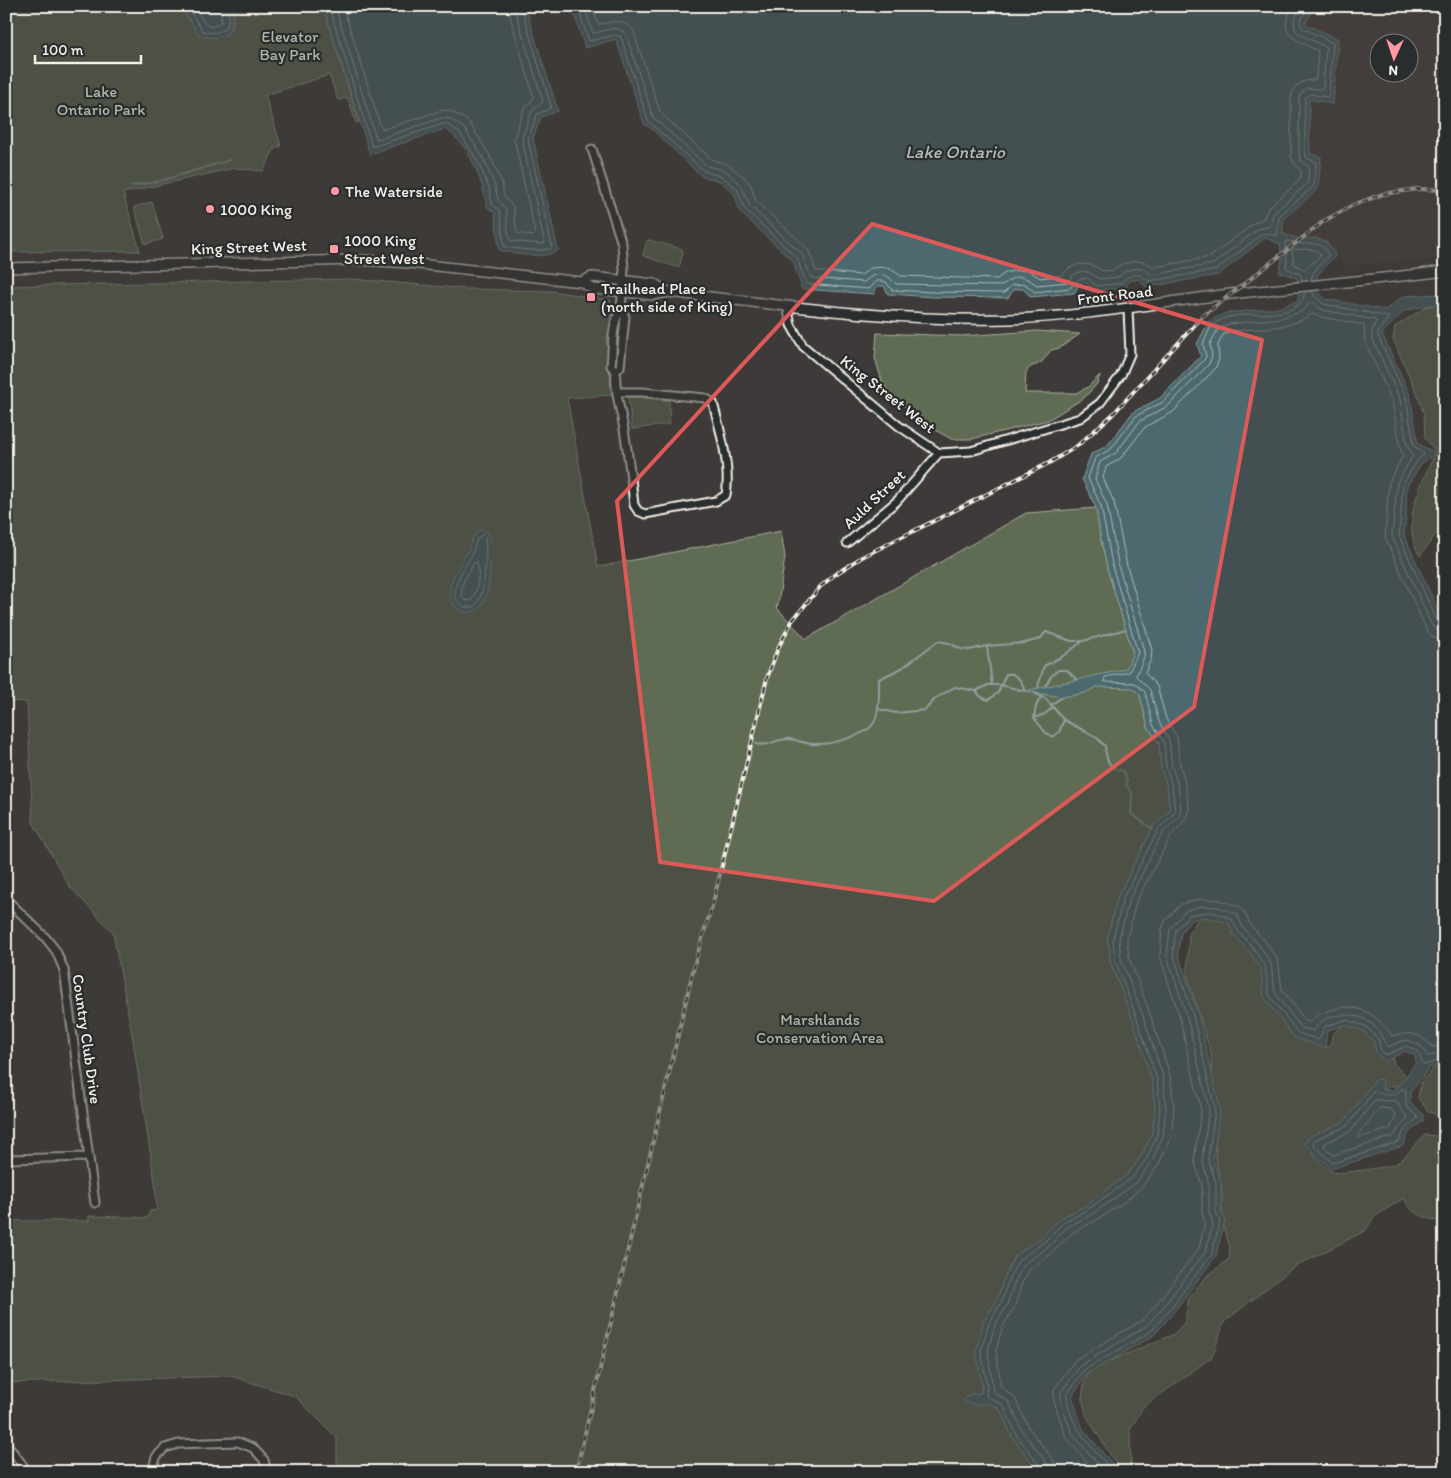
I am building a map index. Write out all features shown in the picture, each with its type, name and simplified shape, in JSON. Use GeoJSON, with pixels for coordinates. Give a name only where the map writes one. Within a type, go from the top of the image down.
{"type":"FeatureCollection","features":[{"type":"Feature","properties":{"kind":"main road","name":"King Street West"},"geometry":{"type":"LineString","coordinates":[[6,268],[361,260],[581,282],[593,289],[653,295],[668,292],[787,306]]}},
{"type":"Feature","properties":{"kind":"main road","name":"Front Road"},"geometry":{"type":"LineString","coordinates":[[787,306],[904,317],[970,319],[1059,316],[1128,309],[1230,294],[1445,271]]}},
{"type":"Feature","properties":{"kind":"main road","name":"King Street West"},"geometry":{"type":"LineString","coordinates":[[581,282],[592,277],[623,280],[654,284],[668,292]]}},
{"type":"Feature","properties":{"kind":"street"},"geometry":{"type":"LineString","coordinates":[[592,148],[622,244],[624,269],[621,309],[625,318],[620,367],[616,371],[617,392],[624,426],[634,505],[638,511],[645,514],[716,501],[726,494],[728,485],[724,447],[714,403],[705,398],[642,392],[617,392]]}},
{"type":"Feature","properties":{"kind":"street","name":"King Street West"},"geometry":{"type":"LineString","coordinates":[[787,306],[791,325],[803,346],[899,426],[939,453],[971,451],[1080,418],[1100,403],[1121,375],[1130,354],[1128,309]]}},
{"type":"Feature","properties":{"kind":"street","name":"Auld Street"},"geometry":{"type":"LineString","coordinates":[[847,543],[897,501],[939,453]]}},
{"type":"Feature","properties":{"kind":"street","name":"Country Club Drive"},"geometry":{"type":"LineString","coordinates":[[6,899],[45,937],[56,951],[64,970],[95,1203]]}},
{"type":"Feature","properties":{"kind":"street"},"geometry":{"type":"LineString","coordinates":[[6,1158],[89,1157]]}},
{"type":"Feature","properties":{"kind":"street"},"geometry":{"type":"LineString","coordinates":[[152,1472],[156,1457],[165,1448],[178,1444],[238,1442],[253,1448],[264,1460],[268,1472]]}},
{"type":"Feature","properties":{"kind":"street"},"geometry":{"type":"LineString","coordinates":[[6,1443],[28,1472]]}},
{"type":"Feature","properties":{"kind":"highlighted area"},"geometry":{"type":"Polygon","coordinates":[[[872,224],[1262,340],[1194,707],[934,901],[660,862],[617,501],[872,224]]]}},
{"type":"Feature","properties":{"kind":"shaded area"},"geometry":{"type":"Polygon","coordinates":[[[1315,6],[1445,6],[1445,258],[1347,266],[1326,242],[1316,238],[1300,239],[1283,234],[1283,219],[1318,189],[1310,154],[1309,98],[1332,104],[1304,24],[1315,6]]]}},
{"type":"Feature","properties":{"kind":"green space","name":"Lake Ontario Park"},"geometry":{"type":"Polygon","coordinates":[[[6,6],[180,6],[200,36],[227,34],[233,25],[233,6],[323,6],[359,122],[356,123],[348,98],[338,100],[329,75],[265,95],[281,146],[275,148],[263,171],[234,168],[123,193],[140,251],[6,252],[6,6]]]}},
{"type":"Feature","properties":{"kind":"green space"},"geometry":{"type":"Polygon","coordinates":[[[152,202],[163,239],[145,244],[134,207],[152,202]]]}},
{"type":"Feature","properties":{"kind":"green space"},"geometry":{"type":"Polygon","coordinates":[[[647,241],[682,249],[683,253],[679,267],[644,256],[647,241]]]}},
{"type":"Feature","properties":{"kind":"green space","name":"Marshlands Conservation Area"},"geometry":{"type":"Polygon","coordinates":[[[352,279],[468,289],[551,291],[610,300],[613,316],[606,344],[609,347],[612,395],[567,398],[598,567],[781,531],[785,557],[778,605],[776,607],[806,639],[1026,513],[1096,508],[1108,571],[1133,653],[1133,688],[1140,695],[1148,727],[1159,743],[1161,768],[1167,786],[1170,810],[1154,825],[1118,896],[1107,939],[1110,948],[1110,961],[1133,1020],[1152,1080],[1155,1109],[1152,1134],[1142,1155],[1128,1174],[1085,1206],[1061,1218],[1041,1238],[1015,1256],[1005,1276],[997,1300],[984,1321],[981,1393],[968,1395],[978,1405],[987,1403],[999,1408],[1013,1438],[1039,1472],[337,1472],[337,1438],[295,1396],[231,1376],[6,1383],[6,1221],[89,1221],[89,1216],[148,1218],[150,1211],[157,1210],[155,1183],[132,1034],[113,932],[70,887],[33,822],[27,702],[6,701],[6,286],[352,279]]]}},
{"type":"Feature","properties":{"kind":"green space"},"geometry":{"type":"Polygon","coordinates":[[[1445,302],[1445,521],[1420,556],[1414,543],[1412,517],[1419,489],[1436,452],[1425,438],[1424,414],[1417,393],[1393,339],[1395,327],[1426,307],[1445,302]]]}},
{"type":"Feature","properties":{"kind":"green space"},"geometry":{"type":"Polygon","coordinates":[[[1037,331],[1080,334],[1060,348],[1051,350],[1041,363],[1030,367],[1026,372],[1025,393],[1076,393],[1088,387],[1100,375],[1097,384],[1084,398],[1048,420],[972,439],[951,439],[925,424],[890,394],[882,381],[875,358],[877,333],[961,336],[1037,331]]]}},
{"type":"Feature","properties":{"kind":"green space"},"geometry":{"type":"Polygon","coordinates":[[[628,396],[669,401],[670,424],[632,429],[628,396]]]}},
{"type":"Feature","properties":{"kind":"green space"},"geometry":{"type":"Polygon","coordinates":[[[1208,846],[1272,969],[1292,1030],[1330,1048],[1332,1035],[1345,1023],[1387,1040],[1394,1064],[1409,1079],[1408,1086],[1389,1086],[1373,1098],[1371,1109],[1317,1143],[1313,1153],[1324,1165],[1337,1173],[1395,1164],[1404,1158],[1425,1135],[1437,1136],[1441,1131],[1441,1117],[1428,1111],[1418,1098],[1421,1082],[1441,1060],[1445,1060],[1445,1256],[1441,1254],[1437,1221],[1421,1216],[1413,1211],[1404,1198],[1374,1217],[1365,1231],[1294,1267],[1224,1322],[1212,1357],[1143,1407],[1130,1430],[1131,1472],[1121,1472],[1087,1417],[1082,1398],[1084,1383],[1091,1369],[1174,1334],[1185,1322],[1189,1297],[1205,1278],[1229,1259],[1230,1247],[1222,1223],[1222,1189],[1216,1161],[1211,1054],[1187,975],[1189,932],[1211,903],[1208,846]]]}},
{"type":"Feature","properties":{"kind":"water"},"geometry":{"type":"Polygon","coordinates":[[[180,6],[233,6],[230,28],[227,33],[217,38],[200,36],[180,6]]]}},
{"type":"Feature","properties":{"kind":"water"},"geometry":{"type":"Polygon","coordinates":[[[323,6],[525,6],[558,111],[541,117],[533,138],[558,250],[546,255],[538,255],[499,250],[495,213],[487,207],[474,163],[461,144],[445,129],[370,154],[323,6]]]}},
{"type":"Feature","properties":{"kind":"water","name":"Lake Ontario"},"geometry":{"type":"Polygon","coordinates":[[[572,6],[1315,6],[1305,24],[1338,39],[1333,104],[1309,99],[1310,154],[1321,157],[1318,189],[1283,219],[1283,234],[1300,239],[1316,238],[1326,242],[1336,255],[1318,275],[1316,280],[1316,286],[1325,299],[1385,310],[1404,296],[1441,294],[1440,303],[1403,311],[1382,334],[1410,395],[1418,444],[1436,453],[1421,464],[1407,486],[1404,535],[1445,626],[1445,1063],[1429,1068],[1410,1093],[1410,1103],[1423,1114],[1423,1121],[1409,1132],[1403,1146],[1331,1169],[1304,1143],[1311,1136],[1344,1122],[1376,1079],[1383,1080],[1382,1090],[1393,1090],[1403,1081],[1416,1062],[1415,1055],[1405,1051],[1385,1062],[1376,1052],[1374,1042],[1363,1031],[1346,1025],[1327,1030],[1325,1048],[1295,1038],[1264,997],[1261,969],[1233,934],[1229,923],[1204,917],[1192,920],[1181,932],[1178,953],[1198,1014],[1220,1109],[1213,1160],[1221,1182],[1221,1211],[1225,1220],[1216,1256],[1169,1318],[1153,1336],[1087,1374],[1072,1396],[1083,1429],[1119,1472],[1039,1472],[1013,1438],[999,1408],[987,1403],[978,1405],[963,1402],[968,1395],[981,1393],[982,1386],[976,1350],[984,1321],[997,1300],[1005,1276],[1015,1256],[1041,1238],[1061,1218],[1085,1206],[1128,1174],[1142,1155],[1152,1134],[1155,1109],[1152,1080],[1133,1020],[1110,961],[1110,948],[1107,939],[1118,896],[1154,825],[1170,810],[1167,786],[1161,768],[1159,743],[1148,727],[1140,695],[1133,688],[1097,687],[1085,693],[1062,697],[1025,691],[1126,669],[1133,653],[1108,571],[1096,508],[1082,479],[1091,454],[1107,446],[1133,412],[1160,398],[1201,356],[1197,344],[1209,321],[1225,313],[1278,308],[1297,301],[1300,291],[1297,278],[1279,272],[1282,261],[1280,244],[1265,238],[1218,275],[1146,287],[1139,279],[1129,281],[1126,288],[1091,291],[1087,283],[1080,283],[1074,293],[1031,297],[1023,289],[1014,289],[1008,298],[888,294],[884,286],[877,286],[874,294],[802,289],[793,261],[740,212],[734,193],[720,181],[701,176],[653,130],[644,124],[616,39],[585,48],[572,6]]]}},
{"type":"Feature","properties":{"kind":"water"},"geometry":{"type":"Polygon","coordinates":[[[480,530],[488,532],[490,538],[488,589],[486,597],[479,608],[475,611],[464,612],[455,606],[452,601],[450,595],[451,583],[469,549],[473,537],[480,530]]]}},
{"type":"Feature","properties":{"kind":"waterway"},"geometry":{"type":"LineString","coordinates":[[131,186],[160,181],[230,160]]}},
{"type":"Feature","properties":{"kind":"waterway"},"geometry":{"type":"LineString","coordinates":[[1440,298],[1445,294]]}},
{"type":"Feature","properties":{"kind":"waterway"},"geometry":{"type":"LineString","coordinates":[[1038,687],[1044,666],[1063,656],[1083,641],[1126,629]]}},
{"type":"Feature","properties":{"kind":"waterway"},"geometry":{"type":"LineString","coordinates":[[756,744],[762,745],[784,739],[821,744],[846,739],[863,732],[873,724],[877,715],[879,679],[902,668],[938,641],[969,650],[987,646],[1025,643],[1040,639],[1046,632],[1071,641],[1083,641]]}},
{"type":"Feature","properties":{"kind":"waterway"},"geometry":{"type":"LineString","coordinates":[[987,646],[992,685]]}},
{"type":"Feature","properties":{"kind":"waterway"},"geometry":{"type":"LineString","coordinates":[[1046,685],[1051,676],[1058,670],[1067,670],[1077,680]]}},
{"type":"Feature","properties":{"kind":"waterway"},"geometry":{"type":"LineString","coordinates":[[976,691],[981,697],[988,700],[998,693],[1006,674],[1013,674],[1021,681],[1025,691]]}},
{"type":"Feature","properties":{"kind":"waterway"},"geometry":{"type":"LineString","coordinates":[[878,709],[896,713],[925,710],[936,698],[955,687],[976,691],[988,685],[1000,685],[1025,691]]}},
{"type":"Feature","properties":{"kind":"waterway"},"geometry":{"type":"LineString","coordinates":[[1033,692],[1046,699],[1064,720],[1096,737],[1105,746],[1109,763],[1114,768],[1123,771],[1127,779],[1126,785],[1132,793],[1131,814],[1153,829]]}},
{"type":"Feature","properties":{"kind":"waterway"},"geometry":{"type":"LineString","coordinates":[[1042,697],[1035,709],[1034,718],[1046,733],[1053,737],[1059,732],[1064,720]]}},
{"type":"Feature","properties":{"kind":"waterway"},"geometry":{"type":"LineString","coordinates":[[1051,705],[1062,697]]}},
{"type":"Feature","properties":{"kind":"waterway"},"geometry":{"type":"LineString","coordinates":[[1034,718],[1045,714],[1053,707]]}},
{"type":"Feature","properties":{"kind":"railway"},"geometry":{"type":"LineString","coordinates":[[576,1472],[695,962],[713,903],[767,678],[778,648],[792,621],[820,587],[834,575],[862,557],[1049,463],[1077,446],[1112,415],[1203,316],[1324,221],[1353,205],[1383,194],[1417,189],[1445,190]]}},
{"type":"Feature","properties":{"kind":"place","name":"The Waterside"},"geometry":{"type":"Point","coordinates":[335,191]}},
{"type":"Feature","properties":{"kind":"place","name":"1000 King"},"geometry":{"type":"Point","coordinates":[210,209]}},
{"type":"Feature","properties":{"kind":"place","name":"1000 King Street West"},"geometry":{"type":"Point","coordinates":[334,249]}},
{"type":"Feature","properties":{"kind":"place","name":"Trailhead Place (north side of King)"},"geometry":{"type":"Point","coordinates":[591,297]}},
{"type":"Feature","properties":{"kind":"park label","name":"Elevator Bay Park"},"geometry":{"type":"Point","coordinates":[290,45]}}]}
